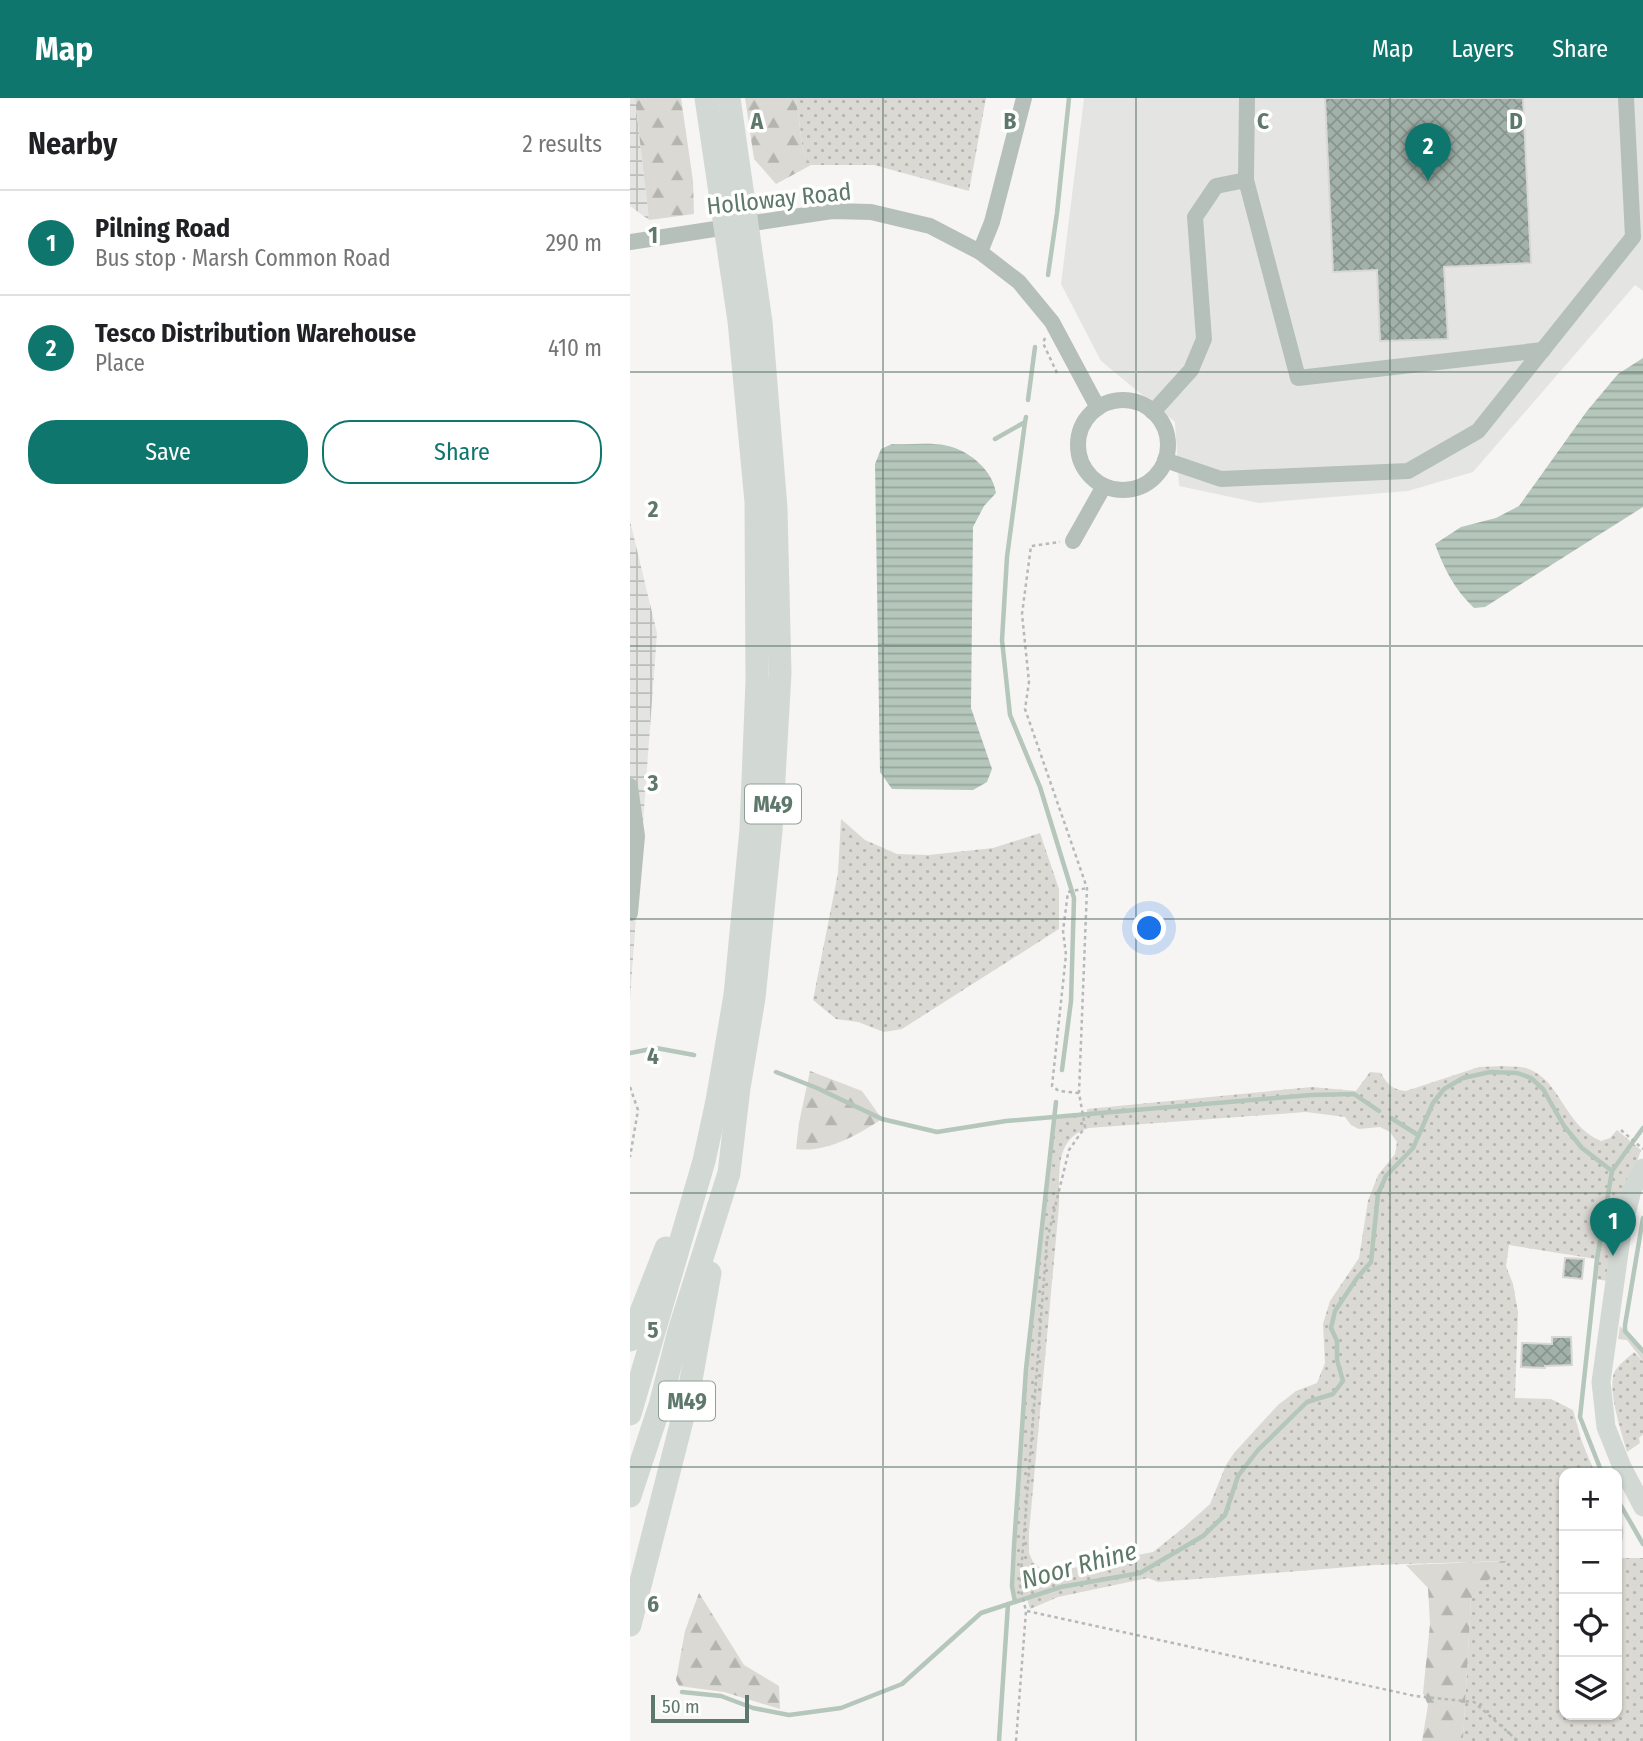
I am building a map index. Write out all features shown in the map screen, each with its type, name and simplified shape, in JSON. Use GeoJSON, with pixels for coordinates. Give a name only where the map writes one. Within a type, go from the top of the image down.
{"type":"FeatureCollection","features":[{"type":"Feature","properties":{"kind":"highway","name":"M49"},"geometry":{"type":"LineString","coordinates":[[630,1414],[704,1161],[717,1101],[735,995],[751,829],[757,681],[756,516],[739,321],[706,98]]}},
{"type":"Feature","properties":{"kind":"highway","name":"M49"},"geometry":{"type":"LineString","coordinates":[[630,1625],[688,1397],[729,1173],[739,1088],[754,998],[771,831],[780,673],[776,508],[761,322],[729,98]]}},
{"type":"Feature","properties":{"kind":"highway","name":"M49"},"geometry":{"type":"LineString","coordinates":[[630,1340],[672,1232],[717,1101]]}},
{"type":"Feature","properties":{"kind":"highway","name":"M49"},"geometry":{"type":"LineString","coordinates":[[630,1496],[729,1173]]}},
{"type":"Feature","properties":{"kind":"main road"},"geometry":{"type":"LineString","coordinates":[[1643,1168],[1632,1190],[1622,1231],[1601,1382],[1606,1427],[1622,1467],[1643,1507]]}},
{"type":"Feature","properties":{"kind":"street"},"geometry":{"type":"LineString","coordinates":[[980,252],[992,222],[1024,98]]}},
{"type":"Feature","properties":{"kind":"street"},"geometry":{"type":"LineString","coordinates":[[1247,98],[1246,180],[1298,379],[1543,350]]}},
{"type":"Feature","properties":{"kind":"street"},"geometry":{"type":"LineString","coordinates":[[1165,460],[1222,479],[1408,471],[1478,431],[1633,237],[1626,98]]}},
{"type":"Feature","properties":{"kind":"street"},"geometry":{"type":"LineString","coordinates":[[1153,412],[1191,370],[1204,339],[1195,217],[1216,186],[1246,180]]}},
{"type":"Feature","properties":{"kind":"street","name":"Holloway Road"},"geometry":{"type":"LineString","coordinates":[[635,241],[832,211],[871,212],[930,226],[980,252],[1018,282],[1052,322],[1098,408]]}},
{"type":"Feature","properties":{"kind":"street"},"geometry":{"type":"LineString","coordinates":[[1112,402],[1140,404],[1153,412],[1161,422],[1168,447],[1158,473],[1147,483],[1126,490],[1104,486],[1092,479],[1084,468],[1078,442],[1081,428],[1088,416],[1098,408],[1112,402]]}},
{"type":"Feature","properties":{"kind":"street"},"geometry":{"type":"LineString","coordinates":[[1073,541],[1104,486]]}},
{"type":"Feature","properties":{"kind":"street"},"geometry":{"type":"LineString","coordinates":[[630,786],[637,836],[630,913]]}},
{"type":"Feature","properties":{"kind":"path"},"geometry":{"type":"LineString","coordinates":[[1016,1741],[1026,1609],[1020,1586],[1047,1240],[1069,1150],[1085,1127],[1079,1093],[1087,888],[1025,709],[1029,682],[1022,614],[1031,546],[1073,541]]}},
{"type":"Feature","properties":{"kind":"path"},"geometry":{"type":"LineString","coordinates":[[1079,1093],[1059,1091],[1052,1086],[1066,955],[1063,931],[1068,892],[1087,888]]}},
{"type":"Feature","properties":{"kind":"path"},"geometry":{"type":"LineString","coordinates":[[630,1087],[638,1110],[630,1157]]}},
{"type":"Feature","properties":{"kind":"path"},"geometry":{"type":"LineString","coordinates":[[1621,1130],[1641,1147]]}},
{"type":"Feature","properties":{"kind":"path"},"geometry":{"type":"LineString","coordinates":[[1026,1609],[1415,1696],[1474,1702],[1518,1741]]}},
{"type":"Feature","properties":{"kind":"shaded area"},"geometry":{"type":"Polygon","coordinates":[[[630,98],[635,98],[649,220],[630,206],[630,98]]]}},
{"type":"Feature","properties":{"kind":"shaded area"},"geometry":{"type":"Polygon","coordinates":[[[1084,98],[1643,98],[1643,291],[1635,285],[1473,472],[1408,491],[1259,503],[1179,486],[1175,422],[1101,361],[1061,284],[1084,98]]]}},
{"type":"Feature","properties":{"kind":"shaded area"},"geometry":{"type":"Polygon","coordinates":[[[1643,358],[1643,507],[1485,607],[1474,608],[1451,579],[1435,544],[1461,527],[1496,518],[1519,506],[1587,411],[1618,374],[1643,358]]]}},
{"type":"Feature","properties":{"kind":"shaded area"},"geometry":{"type":"Polygon","coordinates":[[[892,444],[941,445],[964,452],[985,470],[996,493],[984,506],[973,527],[971,708],[992,769],[987,782],[973,790],[892,789],[880,772],[875,464],[881,449],[892,444]]]}},
{"type":"Feature","properties":{"kind":"shaded area"},"geometry":{"type":"Polygon","coordinates":[[[630,521],[657,633],[630,999],[630,521]]]}},
{"type":"Feature","properties":{"kind":"green space"},"geometry":{"type":"Polygon","coordinates":[[[635,98],[681,98],[693,181],[694,214],[649,220],[635,98]]]}},
{"type":"Feature","properties":{"kind":"green space"},"geometry":{"type":"Polygon","coordinates":[[[745,98],[796,98],[803,151],[811,165],[776,184],[754,159],[745,98]]]}},
{"type":"Feature","properties":{"kind":"green space"},"geometry":{"type":"Polygon","coordinates":[[[796,98],[986,98],[969,191],[874,165],[811,165],[803,151],[796,98]]]}},
{"type":"Feature","properties":{"kind":"green space"},"geometry":{"type":"Polygon","coordinates":[[[841,819],[865,840],[897,854],[929,855],[993,848],[1040,833],[1059,889],[1059,929],[902,1029],[884,1032],[858,1022],[836,1019],[813,1000],[838,873],[841,819]]]}},
{"type":"Feature","properties":{"kind":"green space"},"geometry":{"type":"Polygon","coordinates":[[[1479,1067],[1526,1068],[1547,1082],[1588,1134],[1601,1141],[1610,1138],[1617,1130],[1641,1150],[1633,1173],[1608,1281],[1594,1279],[1596,1259],[1509,1245],[1506,1266],[1513,1284],[1518,1312],[1515,1398],[1551,1399],[1573,1410],[1593,1468],[1559,1468],[1559,1720],[1622,1720],[1622,1558],[1643,1558],[1643,1741],[1463,1741],[1471,1599],[1504,1561],[1375,1565],[1158,1582],[1148,1578],[1058,1597],[1030,1609],[1027,1598],[1015,1602],[1012,1565],[1014,1528],[1031,1327],[1053,1118],[1087,1116],[1087,1109],[1312,1087],[1356,1091],[1370,1072],[1381,1073],[1391,1086],[1406,1091],[1479,1067]],[[1306,1112],[1089,1128],[1069,1140],[1059,1171],[1059,1206],[1029,1532],[1029,1553],[1033,1562],[1044,1571],[1053,1572],[1153,1552],[1210,1504],[1226,1465],[1234,1453],[1278,1405],[1296,1391],[1317,1383],[1325,1363],[1323,1324],[1330,1301],[1359,1258],[1368,1201],[1378,1175],[1395,1154],[1397,1142],[1390,1132],[1380,1127],[1359,1129],[1351,1125],[1345,1117],[1306,1112]]]}},
{"type":"Feature","properties":{"kind":"green space"},"geometry":{"type":"Polygon","coordinates":[[[810,1071],[862,1091],[882,1119],[852,1137],[830,1145],[808,1150],[796,1149],[810,1071]]]}},
{"type":"Feature","properties":{"kind":"green space"},"geometry":{"type":"Polygon","coordinates":[[[1620,1326],[1643,1351],[1643,1361],[1627,1340],[1618,1339],[1620,1326]]]}},
{"type":"Feature","properties":{"kind":"green space"},"geometry":{"type":"Polygon","coordinates":[[[1634,1352],[1643,1361],[1643,1434],[1639,1438],[1640,1443],[1627,1452],[1612,1388],[1615,1371],[1634,1352]]]}},
{"type":"Feature","properties":{"kind":"green space"},"geometry":{"type":"Polygon","coordinates":[[[1506,1561],[1471,1599],[1463,1741],[1422,1741],[1428,1705],[1423,1693],[1430,1624],[1428,1588],[1406,1565],[1506,1561]]]}},
{"type":"Feature","properties":{"kind":"green space"},"geometry":{"type":"Polygon","coordinates":[[[699,1593],[744,1665],[779,1686],[780,1709],[724,1692],[679,1686],[676,1680],[685,1631],[699,1593]]]}},
{"type":"Feature","properties":{"kind":"building"},"geometry":{"type":"Polygon","coordinates":[[[1325,98],[1523,98],[1531,263],[1444,267],[1448,339],[1380,341],[1377,270],[1333,272],[1325,98]]]}},
{"type":"Feature","properties":{"kind":"building"},"geometry":{"type":"Polygon","coordinates":[[[1565,1258],[1584,1259],[1582,1279],[1563,1277],[1565,1258]]]}},
{"type":"Feature","properties":{"kind":"building"},"geometry":{"type":"Polygon","coordinates":[[[1552,1337],[1571,1337],[1572,1365],[1521,1367],[1522,1343],[1552,1344],[1552,1337]]]}},
{"type":"Feature","properties":{"kind":"waterway"},"geometry":{"type":"LineString","coordinates":[[1048,275],[1069,98]]}},
{"type":"Feature","properties":{"kind":"waterway"},"geometry":{"type":"LineString","coordinates":[[1028,400],[1035,347]]}},
{"type":"Feature","properties":{"kind":"waterway"},"geometry":{"type":"LineString","coordinates":[[995,439],[1025,422],[1026,417]]}},
{"type":"Feature","properties":{"kind":"waterway"},"geometry":{"type":"LineString","coordinates":[[1025,422],[1007,557],[1002,640],[1010,715],[1040,787],[1074,898],[1071,1001],[1062,1070]]}},
{"type":"Feature","properties":{"kind":"waterway"},"geometry":{"type":"LineString","coordinates":[[630,1053],[656,1048],[694,1055]]}},
{"type":"Feature","properties":{"kind":"waterway"},"geometry":{"type":"LineString","coordinates":[[776,1072],[882,1119],[937,1132],[1006,1121],[1311,1095],[1354,1094],[1379,1111]]}},
{"type":"Feature","properties":{"kind":"waterway","name":"Noor Rhine"},"geometry":{"type":"LineString","coordinates":[[682,1692],[721,1696],[753,1708],[789,1715],[841,1708],[902,1684],[981,1613],[1061,1587],[1140,1573],[1203,1536],[1225,1515],[1238,1476],[1258,1450],[1307,1402],[1333,1394],[1343,1381],[1337,1360],[1337,1341],[1331,1328],[1335,1311],[1371,1262],[1378,1194],[1386,1176],[1413,1148],[1433,1103],[1444,1089],[1463,1078],[1490,1072],[1517,1073],[1531,1078],[1543,1089],[1564,1126],[1582,1148],[1612,1171]]}},
{"type":"Feature","properties":{"kind":"waterway"},"geometry":{"type":"LineString","coordinates":[[1015,1602],[1012,1586],[1026,1369],[1056,1102]]}},
{"type":"Feature","properties":{"kind":"waterway"},"geometry":{"type":"LineString","coordinates":[[1391,1118],[1418,1135]]}},
{"type":"Feature","properties":{"kind":"waterway"},"geometry":{"type":"LineString","coordinates":[[1600,1468],[1580,1417],[1597,1259],[1612,1171],[1643,1128]]}},
{"type":"Feature","properties":{"kind":"waterway"},"geometry":{"type":"LineString","coordinates":[[1643,1218],[1625,1325],[1625,1331],[1643,1351]]}},
{"type":"Feature","properties":{"kind":"waterway"},"geometry":{"type":"LineString","coordinates":[[1622,1508],[1643,1544]]}},
{"type":"Feature","properties":{"kind":"waterway"},"geometry":{"type":"LineString","coordinates":[[999,1741],[1008,1604]]}},
{"type":"Feature","properties":{"kind":"place","name":"Tesco Distribution Warehouse"},"geometry":{"type":"Point","coordinates":[1428,181]}},
{"type":"Feature","properties":{"kind":"place","name":"Pilning Road"},"geometry":{"type":"Point","coordinates":[1613,1256]}}]}
